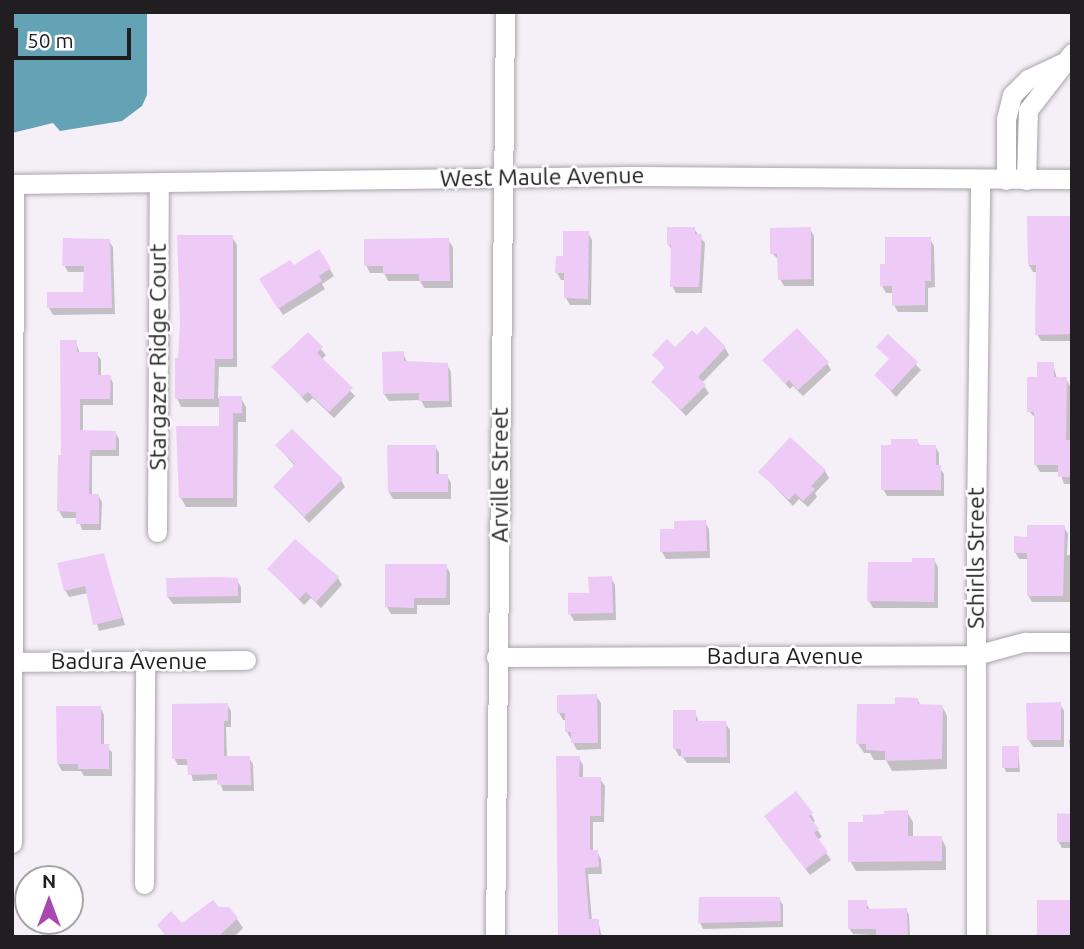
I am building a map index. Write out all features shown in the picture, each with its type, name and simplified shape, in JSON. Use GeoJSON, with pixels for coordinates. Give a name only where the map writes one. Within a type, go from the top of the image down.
{"type":"FeatureCollection","features":[{"type":"Feature","properties":{"kind":"street","name":"Arville Street"},"geometry":{"type":"LineString","coordinates":[[495,937],[505,12]]}},
{"type":"Feature","properties":{"kind":"street"},"geometry":{"type":"LineString","coordinates":[[1016,180],[1028,110],[1067,58]]}},
{"type":"Feature","properties":{"kind":"street","name":"West Maule Avenue"},"geometry":{"type":"LineString","coordinates":[[13,184],[502,177],[1072,179]]}},
{"type":"Feature","properties":{"kind":"street","name":"Schirlls Street"},"geometry":{"type":"LineString","coordinates":[[976,937],[980,180]]}},
{"type":"Feature","properties":{"kind":"street","name":"Stargazer Ridge Court"},"geometry":{"type":"LineString","coordinates":[[157,532],[159,182]]}},
{"type":"Feature","properties":{"kind":"street"},"geometry":{"type":"LineString","coordinates":[[12,843],[13,184]]}},
{"type":"Feature","properties":{"kind":"street","name":"Badura Avenue"},"geometry":{"type":"LineString","coordinates":[[496,657],[976,655],[1024,642],[1072,642]]}},
{"type":"Feature","properties":{"kind":"street"},"geometry":{"type":"LineString","coordinates":[[144,884],[145,660]]}},
{"type":"Feature","properties":{"kind":"street","name":"Badura Avenue"},"geometry":{"type":"LineString","coordinates":[[13,662],[246,660]]}},
{"type":"Feature","properties":{"kind":"water"},"geometry":{"type":"Polygon","coordinates":[[[14,12],[147,12],[147,95],[142,106],[122,121],[60,131],[53,123],[12,133],[14,12]]]}},
{"type":"Feature","properties":{"kind":"building"},"geometry":{"type":"Polygon","coordinates":[[[1027,216],[1072,216],[1072,334],[1035,335],[1036,265],[1028,265],[1027,216]]]}},
{"type":"Feature","properties":{"kind":"building"},"geometry":{"type":"Polygon","coordinates":[[[667,227],[695,227],[695,234],[702,234],[699,287],[670,287],[671,245],[667,245],[667,227]]]}},
{"type":"Feature","properties":{"kind":"building"},"geometry":{"type":"Polygon","coordinates":[[[811,227],[811,279],[778,280],[777,254],[770,254],[770,228],[811,227]]]}},
{"type":"Feature","properties":{"kind":"building"},"geometry":{"type":"Polygon","coordinates":[[[563,231],[589,231],[588,299],[564,298],[564,273],[555,273],[556,256],[563,256],[563,231]]]}},
{"type":"Feature","properties":{"kind":"building"},"geometry":{"type":"Polygon","coordinates":[[[177,235],[233,235],[233,359],[215,359],[214,399],[175,399],[175,358],[178,358],[180,322],[177,235]]]}},
{"type":"Feature","properties":{"kind":"building"},"geometry":{"type":"Polygon","coordinates":[[[885,237],[931,237],[931,281],[925,281],[925,305],[892,306],[892,286],[880,286],[880,264],[885,264],[885,237]]]}},
{"type":"Feature","properties":{"kind":"building"},"geometry":{"type":"Polygon","coordinates":[[[63,238],[110,239],[112,308],[47,308],[47,292],[83,292],[84,266],[62,266],[63,238]]]}},
{"type":"Feature","properties":{"kind":"building"},"geometry":{"type":"Polygon","coordinates":[[[449,238],[450,281],[419,281],[419,274],[383,274],[383,266],[364,266],[364,239],[449,238]]]}},
{"type":"Feature","properties":{"kind":"building"},"geometry":{"type":"Polygon","coordinates":[[[319,249],[331,268],[319,276],[322,281],[278,309],[259,279],[290,260],[294,265],[319,249]]]}},
{"type":"Feature","properties":{"kind":"building"},"geometry":{"type":"Polygon","coordinates":[[[705,326],[726,347],[698,377],[706,385],[681,410],[651,382],[665,367],[652,355],[667,339],[675,347],[692,330],[697,335],[705,326]]]}},
{"type":"Feature","properties":{"kind":"building"},"geometry":{"type":"Polygon","coordinates":[[[797,328],[829,362],[798,390],[789,380],[785,384],[762,360],[797,328]]]}},
{"type":"Feature","properties":{"kind":"building"},"geometry":{"type":"Polygon","coordinates":[[[308,332],[323,347],[317,353],[353,388],[329,412],[308,392],[302,397],[271,367],[308,332]]]}},
{"type":"Feature","properties":{"kind":"building"},"geometry":{"type":"Polygon","coordinates":[[[888,334],[918,362],[891,391],[874,375],[889,359],[876,347],[888,334]]]}},
{"type":"Feature","properties":{"kind":"building"},"geometry":{"type":"Polygon","coordinates":[[[60,340],[77,340],[77,352],[98,352],[98,375],[111,375],[110,399],[80,399],[80,430],[116,431],[116,450],[90,450],[89,494],[99,494],[99,524],[76,524],[76,512],[57,511],[58,455],[61,455],[60,340]]]}},
{"type":"Feature","properties":{"kind":"building"},"geometry":{"type":"Polygon","coordinates":[[[404,351],[404,361],[448,363],[449,401],[419,401],[419,393],[383,394],[382,352],[404,351]]]}},
{"type":"Feature","properties":{"kind":"building"},"geometry":{"type":"Polygon","coordinates":[[[1037,362],[1054,362],[1054,377],[1067,377],[1066,440],[1072,440],[1072,477],[1058,477],[1058,465],[1034,465],[1034,412],[1027,412],[1027,377],[1037,377],[1037,362]]]}},
{"type":"Feature","properties":{"kind":"building"},"geometry":{"type":"Polygon","coordinates":[[[219,396],[242,396],[242,413],[233,413],[233,498],[179,498],[176,426],[219,426],[219,396]]]}},
{"type":"Feature","properties":{"kind":"building"},"geometry":{"type":"Polygon","coordinates":[[[292,429],[343,479],[304,517],[273,487],[295,464],[275,445],[292,429]]]}},
{"type":"Feature","properties":{"kind":"building"},"geometry":{"type":"Polygon","coordinates":[[[790,437],[826,470],[811,486],[815,489],[803,501],[795,493],[789,500],[758,472],[790,437]]]}},
{"type":"Feature","properties":{"kind":"building"},"geometry":{"type":"Polygon","coordinates":[[[891,439],[918,439],[918,445],[936,445],[936,465],[941,465],[941,490],[881,490],[881,445],[891,445],[891,439]]]}},
{"type":"Feature","properties":{"kind":"building"},"geometry":{"type":"Polygon","coordinates":[[[387,445],[436,445],[436,474],[448,474],[448,492],[388,492],[387,445]]]}},
{"type":"Feature","properties":{"kind":"building"},"geometry":{"type":"Polygon","coordinates":[[[706,520],[707,551],[660,552],[660,529],[674,529],[674,521],[706,520]]]}},
{"type":"Feature","properties":{"kind":"building"},"geometry":{"type":"Polygon","coordinates":[[[1027,525],[1065,525],[1063,596],[1027,596],[1027,553],[1014,553],[1014,536],[1027,537],[1027,525]]]}},
{"type":"Feature","properties":{"kind":"building"},"geometry":{"type":"Polygon","coordinates":[[[295,539],[339,577],[316,602],[306,592],[299,599],[267,569],[295,539]]]}},
{"type":"Feature","properties":{"kind":"building"},"geometry":{"type":"Polygon","coordinates":[[[104,553],[122,618],[93,625],[85,586],[64,591],[57,563],[104,553]]]}},
{"type":"Feature","properties":{"kind":"building"},"geometry":{"type":"Polygon","coordinates":[[[912,558],[935,558],[934,602],[867,601],[868,562],[912,562],[912,558]]]}},
{"type":"Feature","properties":{"kind":"building"},"geometry":{"type":"Polygon","coordinates":[[[385,564],[447,564],[446,598],[414,598],[414,608],[385,607],[385,564]]]}},
{"type":"Feature","properties":{"kind":"building"},"geometry":{"type":"Polygon","coordinates":[[[612,576],[613,613],[568,614],[568,593],[589,593],[588,577],[612,576]]]}},
{"type":"Feature","properties":{"kind":"building"},"geometry":{"type":"Polygon","coordinates":[[[166,578],[238,578],[238,596],[167,597],[166,578]]]}},
{"type":"Feature","properties":{"kind":"building"},"geometry":{"type":"Polygon","coordinates":[[[597,694],[598,743],[571,743],[571,732],[565,732],[565,713],[557,713],[557,695],[597,694]]]}},
{"type":"Feature","properties":{"kind":"building"},"geometry":{"type":"Polygon","coordinates":[[[895,697],[918,698],[918,704],[943,705],[942,759],[885,761],[885,751],[866,750],[866,744],[856,744],[857,704],[895,704],[895,697]]]}},
{"type":"Feature","properties":{"kind":"building"},"geometry":{"type":"Polygon","coordinates":[[[1061,702],[1061,740],[1027,740],[1026,703],[1061,702]]]}},
{"type":"Feature","properties":{"kind":"building"},"geometry":{"type":"Polygon","coordinates":[[[228,703],[228,721],[224,721],[224,756],[250,756],[251,785],[217,785],[217,774],[188,775],[187,759],[172,759],[172,704],[228,703]]]}},
{"type":"Feature","properties":{"kind":"building"},"geometry":{"type":"Polygon","coordinates":[[[56,706],[101,706],[101,744],[109,744],[109,769],[78,769],[78,764],[57,764],[56,706]]]}},
{"type":"Feature","properties":{"kind":"building"},"geometry":{"type":"Polygon","coordinates":[[[673,710],[696,710],[696,721],[726,721],[727,757],[681,757],[681,749],[673,749],[673,710]]]}},
{"type":"Feature","properties":{"kind":"building"},"geometry":{"type":"Polygon","coordinates":[[[1002,746],[1019,746],[1018,768],[1002,768],[1002,746]]]}},
{"type":"Feature","properties":{"kind":"building"},"geometry":{"type":"Polygon","coordinates":[[[556,756],[580,756],[579,777],[601,777],[601,816],[590,816],[590,850],[598,850],[599,867],[585,868],[589,919],[599,919],[599,937],[558,937],[556,756]]]}},
{"type":"Feature","properties":{"kind":"building"},"geometry":{"type":"Polygon","coordinates":[[[796,791],[813,813],[809,816],[819,829],[814,833],[828,852],[805,869],[764,816],[796,791]]]}},
{"type":"Feature","properties":{"kind":"building"},"geometry":{"type":"Polygon","coordinates":[[[908,810],[908,836],[942,836],[942,861],[848,862],[848,822],[863,822],[863,815],[908,810]]]}},
{"type":"Feature","properties":{"kind":"building"},"geometry":{"type":"Polygon","coordinates":[[[1057,813],[1072,814],[1072,842],[1057,842],[1057,813]]]}},
{"type":"Feature","properties":{"kind":"building"},"geometry":{"type":"Polygon","coordinates":[[[699,897],[780,897],[781,921],[698,923],[699,897]]]}},
{"type":"Feature","properties":{"kind":"building"},"geometry":{"type":"Polygon","coordinates":[[[213,900],[219,907],[229,907],[238,918],[218,937],[167,937],[157,925],[171,911],[182,923],[213,900]]]}},
{"type":"Feature","properties":{"kind":"building"},"geometry":{"type":"Polygon","coordinates":[[[848,900],[867,900],[867,909],[907,908],[908,937],[876,937],[876,929],[848,929],[848,900]]]}},
{"type":"Feature","properties":{"kind":"building"},"geometry":{"type":"Polygon","coordinates":[[[1037,900],[1072,900],[1072,937],[1037,937],[1037,900]]]}}]}
